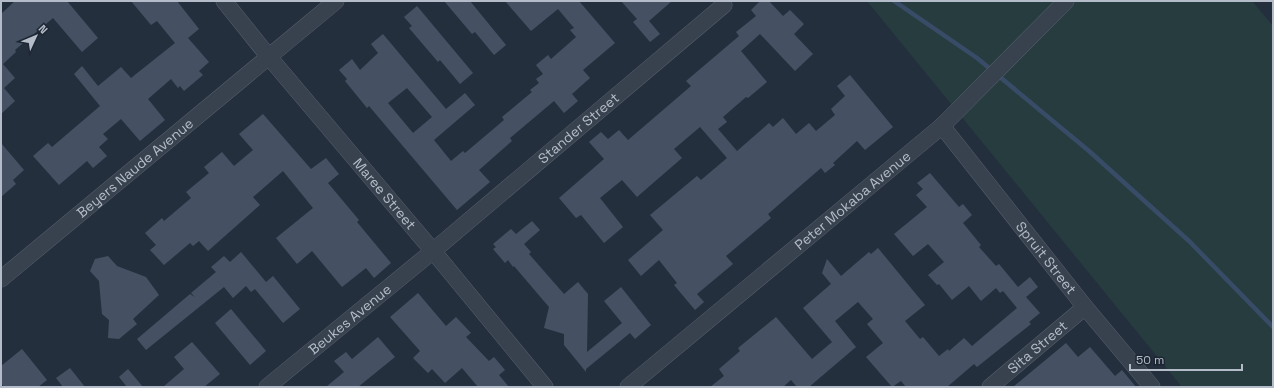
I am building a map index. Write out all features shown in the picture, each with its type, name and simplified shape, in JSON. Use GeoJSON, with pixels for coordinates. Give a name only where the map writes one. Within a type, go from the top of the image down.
{"type":"FeatureCollection","features":[{"type":"Feature","properties":{"kind":"street","name":"Maree Street"},"geometry":{"type":"LineString","coordinates":[[224,1],[269,57],[433,251],[545,387]]}},
{"type":"Feature","properties":{"kind":"street","name":"Beyers Naude Avenue"},"geometry":{"type":"LineString","coordinates":[[1,279],[336,1]]}},
{"type":"Feature","properties":{"kind":"street","name":"Peter Mokaba Avenue"},"geometry":{"type":"LineString","coordinates":[[628,387],[942,126],[976,94],[1066,1]]}},
{"type":"Feature","properties":{"kind":"street","name":"Stander Street"},"geometry":{"type":"LineString","coordinates":[[433,251],[724,5]]}},
{"type":"Feature","properties":{"kind":"street","name":"Spruit Street"},"geometry":{"type":"LineString","coordinates":[[942,126],[1085,307],[1152,387]]}},
{"type":"Feature","properties":{"kind":"street","name":"Beukes Avenue"},"geometry":{"type":"LineString","coordinates":[[267,387],[433,251]]}},
{"type":"Feature","properties":{"kind":"street","name":"Sita Street"},"geometry":{"type":"LineString","coordinates":[[990,387],[1085,307]]}},
{"type":"Feature","properties":{"kind":"green space"},"geometry":{"type":"Polygon","coordinates":[[[867,1],[1252,1],[1273,26],[1273,387],[1182,387],[867,1]]]}},
{"type":"Feature","properties":{"kind":"building"},"geometry":{"type":"Polygon","coordinates":[[[15,1],[67,1],[98,38],[82,52],[53,18],[15,50],[16,52],[3,64],[15,78],[4,88],[15,101],[1,114],[1,14],[15,1]]]}},
{"type":"Feature","properties":{"kind":"building"},"geometry":{"type":"Polygon","coordinates":[[[131,1],[177,1],[199,29],[188,38],[209,62],[199,71],[203,75],[184,91],[180,86],[178,88],[171,79],[148,99],[165,120],[140,141],[121,119],[103,134],[108,139],[99,147],[107,156],[93,168],[87,161],[59,185],[33,156],[48,143],[52,147],[100,106],[74,74],[82,66],[98,86],[121,67],[131,78],[175,43],[157,21],[151,25],[131,1]]]}},
{"type":"Feature","properties":{"kind":"building"},"geometry":{"type":"Polygon","coordinates":[[[444,1],[470,1],[506,45],[494,55],[475,32],[472,34],[444,1]]]}},
{"type":"Feature","properties":{"kind":"building"},"geometry":{"type":"Polygon","coordinates":[[[505,1],[579,1],[615,43],[583,70],[590,78],[572,94],[578,101],[564,113],[554,101],[510,138],[512,141],[479,170],[490,182],[457,210],[369,106],[367,108],[345,81],[347,79],[339,70],[352,59],[360,70],[378,53],[371,44],[383,34],[446,109],[465,93],[475,105],[434,140],[451,161],[463,151],[465,153],[504,120],[502,117],[532,92],[530,90],[539,83],[536,79],[543,74],[536,65],[548,55],[551,59],[576,37],[570,30],[574,28],[558,9],[531,31],[505,1]],[[407,88],[388,103],[413,133],[432,117],[407,88]]]}},
{"type":"Feature","properties":{"kind":"building"},"geometry":{"type":"Polygon","coordinates":[[[621,1],[672,1],[649,21],[660,34],[650,42],[633,22],[637,19],[621,1]]]}},
{"type":"Feature","properties":{"kind":"building"},"geometry":{"type":"Polygon","coordinates":[[[760,1],[769,1],[783,16],[790,10],[804,24],[794,34],[813,54],[795,71],[760,34],[741,51],[767,82],[748,98],[746,97],[723,117],[727,122],[718,129],[737,151],[769,123],[773,127],[783,118],[796,134],[809,123],[816,131],[835,115],[831,109],[845,96],[837,86],[850,75],[893,127],[865,150],[857,141],[833,163],[835,165],[825,173],[821,168],[768,214],[771,218],[726,256],[733,264],[697,294],[704,302],[695,310],[674,285],[677,283],[659,260],[641,276],[628,260],[663,230],[650,215],[697,176],[701,180],[727,158],[700,127],[674,149],[682,158],[637,197],[622,180],[600,198],[623,227],[604,243],[581,215],[576,218],[559,198],[604,159],[589,142],[601,132],[608,139],[619,130],[628,140],[691,86],[686,81],[739,36],[736,32],[756,16],[751,10],[760,1]]]}},
{"type":"Feature","properties":{"kind":"building"},"geometry":{"type":"Polygon","coordinates":[[[417,6],[473,73],[460,84],[440,60],[438,62],[409,28],[412,26],[404,17],[417,6]]]}},
{"type":"Feature","properties":{"kind":"building"},"geometry":{"type":"Polygon","coordinates":[[[263,114],[311,169],[326,158],[339,174],[328,183],[359,220],[357,222],[391,263],[374,278],[366,268],[342,287],[312,251],[297,264],[276,238],[313,208],[283,171],[253,197],[260,205],[208,251],[199,241],[193,246],[190,243],[164,265],[150,250],[156,245],[145,233],[162,218],[164,221],[191,198],[186,192],[209,173],[204,167],[222,152],[234,166],[253,150],[239,134],[263,114]]]}},
{"type":"Feature","properties":{"kind":"building"},"geometry":{"type":"Polygon","coordinates":[[[1,143],[24,170],[13,180],[16,184],[1,197],[1,143]]]}},
{"type":"Feature","properties":{"kind":"building"},"geometry":{"type":"Polygon","coordinates":[[[930,173],[959,207],[963,204],[972,215],[963,223],[981,245],[979,247],[996,266],[999,264],[1018,287],[1030,277],[1038,287],[1026,297],[1040,313],[1029,322],[1031,324],[977,367],[974,364],[947,387],[906,387],[901,381],[892,387],[866,357],[883,343],[867,324],[873,319],[858,302],[835,321],[856,347],[809,387],[797,387],[791,380],[783,387],[710,387],[724,376],[719,369],[740,351],[738,348],[776,317],[812,359],[832,342],[803,308],[831,284],[822,273],[827,259],[841,276],[869,252],[871,254],[878,248],[925,305],[905,321],[920,339],[923,337],[939,356],[948,349],[949,351],[964,338],[972,346],[1017,308],[1003,291],[1000,293],[996,288],[981,301],[969,286],[952,300],[939,284],[937,285],[928,275],[944,262],[928,244],[913,256],[894,234],[927,207],[916,195],[923,189],[917,183],[930,173]]]}},
{"type":"Feature","properties":{"kind":"building"},"geometry":{"type":"Polygon","coordinates":[[[532,221],[540,230],[524,244],[531,252],[529,254],[564,294],[578,282],[588,294],[587,352],[622,323],[604,301],[621,287],[651,325],[635,339],[630,333],[586,369],[586,372],[564,345],[564,334],[544,328],[549,307],[514,266],[513,267],[508,260],[505,263],[493,249],[496,247],[493,244],[511,229],[516,234],[532,221]]]}},
{"type":"Feature","properties":{"kind":"building"},"geometry":{"type":"Polygon","coordinates":[[[241,252],[266,282],[273,276],[300,309],[283,323],[255,289],[251,292],[246,286],[233,298],[224,287],[146,350],[137,339],[190,294],[195,297],[191,293],[216,272],[211,267],[224,256],[230,262],[241,252]]]}},
{"type":"Feature","properties":{"kind":"building"},"geometry":{"type":"Polygon","coordinates":[[[108,256],[117,266],[146,277],[159,295],[133,319],[137,324],[119,339],[108,338],[109,320],[102,314],[99,281],[90,271],[95,259],[108,256]]]}},
{"type":"Feature","properties":{"kind":"building"},"geometry":{"type":"Polygon","coordinates":[[[418,293],[446,326],[456,317],[471,333],[466,337],[489,361],[494,357],[505,370],[499,375],[509,387],[478,387],[462,368],[445,383],[432,369],[428,373],[413,358],[420,351],[390,317],[418,293]]]}},
{"type":"Feature","properties":{"kind":"building"},"geometry":{"type":"Polygon","coordinates":[[[231,309],[266,351],[250,365],[215,323],[231,309]]]}},
{"type":"Feature","properties":{"kind":"building"},"geometry":{"type":"Polygon","coordinates":[[[378,337],[395,357],[358,387],[326,387],[344,372],[334,361],[346,352],[352,359],[378,337]]]}},
{"type":"Feature","properties":{"kind":"building"},"geometry":{"type":"Polygon","coordinates":[[[192,342],[220,374],[204,387],[163,387],[184,369],[174,357],[192,342]]]}},
{"type":"Feature","properties":{"kind":"building"},"geometry":{"type":"Polygon","coordinates":[[[1066,343],[1078,357],[1090,347],[1115,376],[1122,370],[1136,387],[1013,387],[1066,343]]]}},
{"type":"Feature","properties":{"kind":"building"},"geometry":{"type":"Polygon","coordinates":[[[22,349],[47,380],[38,387],[4,387],[1,383],[1,366],[22,349]]]}},
{"type":"Feature","properties":{"kind":"building"},"geometry":{"type":"Polygon","coordinates":[[[70,368],[85,387],[63,387],[56,378],[70,368]]]}},
{"type":"Feature","properties":{"kind":"building"},"geometry":{"type":"Polygon","coordinates":[[[128,369],[143,387],[127,387],[119,377],[128,369]]]}},
{"type":"Feature","properties":{"kind":"waterway"},"geometry":{"type":"LineString","coordinates":[[894,1],[977,58],[1089,151],[1189,241],[1273,327]]}}]}
